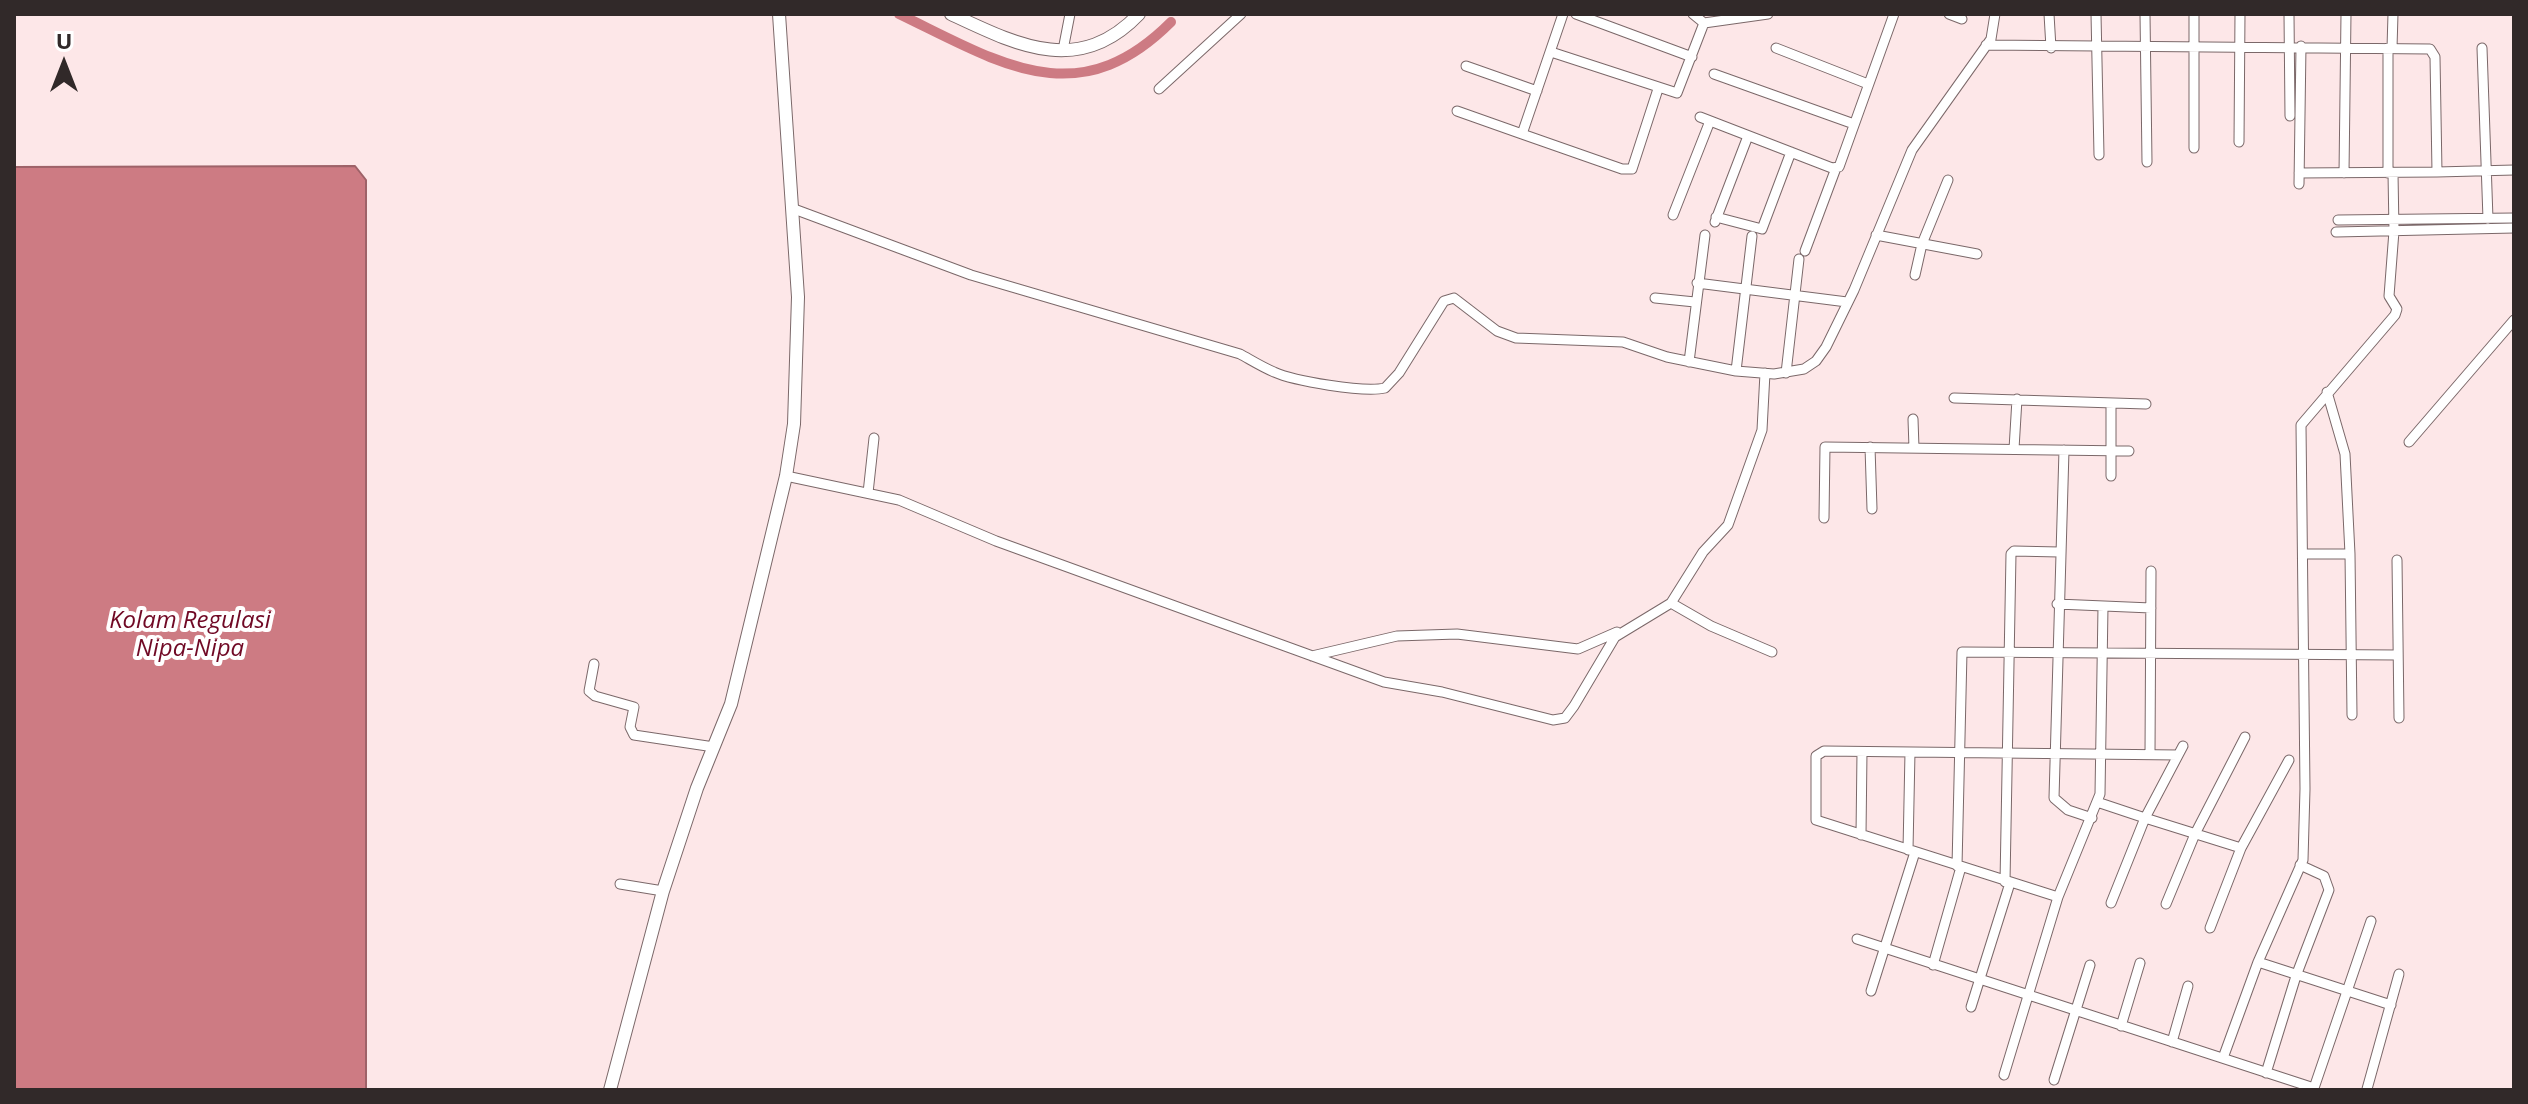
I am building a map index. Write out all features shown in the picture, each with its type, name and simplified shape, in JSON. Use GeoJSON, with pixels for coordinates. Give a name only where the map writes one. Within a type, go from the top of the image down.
{"type":"FeatureCollection","features":[{"type":"Feature","properties":{"kind":"street"},"geometry":{"type":"LineString","coordinates":[[610,1090],[625,1023],[663,891],[731,704],[756,589],[786,476],[796,381],[798,297],[779,14]]}},
{"type":"Feature","properties":{"kind":"street"},"geometry":{"type":"LineString","coordinates":[[951,14],[1015,44],[1063,50],[1103,42],[1125,29],[1139,14]]}},
{"type":"Feature","properties":{"kind":"street"},"geometry":{"type":"LineString","coordinates":[[1063,50],[1070,14]]}},
{"type":"Feature","properties":{"kind":"street"},"geometry":{"type":"LineString","coordinates":[[1159,89],[1241,14]]}},
{"type":"Feature","properties":{"kind":"street"},"geometry":{"type":"LineString","coordinates":[[1522,134],[1563,14]]}},
{"type":"Feature","properties":{"kind":"street"},"geometry":{"type":"LineString","coordinates":[[1576,14],[1692,57]]}},
{"type":"Feature","properties":{"kind":"street"},"geometry":{"type":"LineString","coordinates":[[1693,14],[1704,23],[1768,14]]}},
{"type":"Feature","properties":{"kind":"street"},"geometry":{"type":"LineString","coordinates":[[1786,373],[1802,255],[1894,14]]}},
{"type":"Feature","properties":{"kind":"street"},"geometry":{"type":"LineString","coordinates":[[1949,14],[1962,19]]}},
{"type":"Feature","properties":{"kind":"street"},"geometry":{"type":"LineString","coordinates":[[794,209],[958,270],[1231,350],[1275,373],[1291,376],[1370,389],[1385,388],[1448,298],[1460,300],[1497,331],[1516,338],[1623,342],[1689,362],[1736,371],[1786,373],[1816,361],[1847,302],[1912,150],[1986,45],[1994,30],[1995,14]]}},
{"type":"Feature","properties":{"kind":"street"},"geometry":{"type":"LineString","coordinates":[[2049,14],[2051,48]]}},
{"type":"Feature","properties":{"kind":"street"},"geometry":{"type":"LineString","coordinates":[[2096,14],[2099,155]]}},
{"type":"Feature","properties":{"kind":"street"},"geometry":{"type":"LineString","coordinates":[[2145,14],[2147,162]]}},
{"type":"Feature","properties":{"kind":"street"},"geometry":{"type":"LineString","coordinates":[[2194,14],[2194,148]]}},
{"type":"Feature","properties":{"kind":"street"},"geometry":{"type":"LineString","coordinates":[[2239,142],[2243,46],[2240,14]]}},
{"type":"Feature","properties":{"kind":"street"},"geometry":{"type":"LineString","coordinates":[[2289,14],[2290,116]]}},
{"type":"Feature","properties":{"kind":"street"},"geometry":{"type":"LineString","coordinates":[[2344,173],[2346,14]]}},
{"type":"Feature","properties":{"kind":"street"},"geometry":{"type":"LineString","coordinates":[[2223,1058],[2258,962],[2300,865],[2305,789],[2301,425],[2397,309],[2389,296],[2394,231],[2390,173],[2393,14]]}},
{"type":"Feature","properties":{"kind":"street"},"geometry":{"type":"LineString","coordinates":[[1551,52],[1672,93],[1680,90],[1704,23]]}},
{"type":"Feature","properties":{"kind":"street"},"geometry":{"type":"LineString","coordinates":[[1986,45],[2051,48],[2301,46],[2430,49],[2434,52],[2437,172]]}},
{"type":"Feature","properties":{"kind":"street"},"geometry":{"type":"LineString","coordinates":[[2299,184],[2301,46]]}},
{"type":"Feature","properties":{"kind":"street"},"geometry":{"type":"LineString","coordinates":[[1776,48],[1868,84]]}},
{"type":"Feature","properties":{"kind":"street"},"geometry":{"type":"LineString","coordinates":[[2482,48],[2488,219]]}},
{"type":"Feature","properties":{"kind":"street"},"geometry":{"type":"LineString","coordinates":[[1466,66],[1537,91]]}},
{"type":"Feature","properties":{"kind":"street"},"geometry":{"type":"LineString","coordinates":[[1714,74],[1854,124]]}},
{"type":"Feature","properties":{"kind":"street"},"geometry":{"type":"LineString","coordinates":[[1457,111],[1622,169],[1632,169],[1658,89]]}},
{"type":"Feature","properties":{"kind":"street"},"geometry":{"type":"LineString","coordinates":[[1673,215],[1705,119],[1836,168]]}},
{"type":"Feature","properties":{"kind":"street"},"geometry":{"type":"LineString","coordinates":[[1748,136],[1716,219],[1762,229],[1791,152]]}},
{"type":"Feature","properties":{"kind":"street"},"geometry":{"type":"LineString","coordinates":[[2299,173],[2514,170]]}},
{"type":"Feature","properties":{"kind":"street"},"geometry":{"type":"LineString","coordinates":[[1915,275],[1922,244],[1948,180]]}},
{"type":"Feature","properties":{"kind":"street"},"geometry":{"type":"LineString","coordinates":[[2338,220],[2514,218]]}},
{"type":"Feature","properties":{"kind":"street"},"geometry":{"type":"LineString","coordinates":[[2336,232],[2514,228]]}},
{"type":"Feature","properties":{"kind":"street"},"geometry":{"type":"LineString","coordinates":[[1689,362],[1705,235]]}},
{"type":"Feature","properties":{"kind":"street"},"geometry":{"type":"LineString","coordinates":[[1876,235],[1977,254]]}},
{"type":"Feature","properties":{"kind":"street"},"geometry":{"type":"LineString","coordinates":[[1736,371],[1752,236]]}},
{"type":"Feature","properties":{"kind":"street"},"geometry":{"type":"LineString","coordinates":[[1697,283],[1847,302]]}},
{"type":"Feature","properties":{"kind":"street"},"geometry":{"type":"LineString","coordinates":[[1655,298],[1695,302]]}},
{"type":"Feature","properties":{"kind":"street"},"geometry":{"type":"LineString","coordinates":[[2409,442],[2514,320]]}},
{"type":"Feature","properties":{"kind":"street"},"geometry":{"type":"LineString","coordinates":[[1312,656],[1368,640],[1431,633],[1578,649],[1622,631],[1671,603],[1703,552],[1721,536],[1733,516],[1762,430],[1765,373]]}},
{"type":"Feature","properties":{"kind":"street"},"geometry":{"type":"LineString","coordinates":[[2327,392],[2345,454],[2352,715]]}},
{"type":"Feature","properties":{"kind":"street"},"geometry":{"type":"LineString","coordinates":[[1954,398],[2146,404]]}},
{"type":"Feature","properties":{"kind":"street"},"geometry":{"type":"LineString","coordinates":[[2014,449],[2017,399]]}},
{"type":"Feature","properties":{"kind":"street"},"geometry":{"type":"LineString","coordinates":[[2111,403],[2111,476]]}},
{"type":"Feature","properties":{"kind":"street"},"geometry":{"type":"LineString","coordinates":[[1913,419],[1914,448]]}},
{"type":"Feature","properties":{"kind":"street"},"geometry":{"type":"LineString","coordinates":[[868,493],[874,438]]}},
{"type":"Feature","properties":{"kind":"street"},"geometry":{"type":"LineString","coordinates":[[1824,518],[1825,447],[2129,451]]}},
{"type":"Feature","properties":{"kind":"street"},"geometry":{"type":"LineString","coordinates":[[1870,447],[1872,509]]}},
{"type":"Feature","properties":{"kind":"street"},"geometry":{"type":"LineString","coordinates":[[2064,450],[2057,604],[2054,798],[2068,810],[2092,818]]}},
{"type":"Feature","properties":{"kind":"street"},"geometry":{"type":"LineString","coordinates":[[786,476],[899,500],[996,541],[1384,682],[1442,692],[1553,720],[1565,718],[1609,645],[1622,631]]}},
{"type":"Feature","properties":{"kind":"street"},"geometry":{"type":"LineString","coordinates":[[1971,1007],[2008,882],[2008,652],[2012,552],[2059,552]]}},
{"type":"Feature","properties":{"kind":"street"},"geometry":{"type":"LineString","coordinates":[[2303,554],[2350,554]]}},
{"type":"Feature","properties":{"kind":"street"},"geometry":{"type":"LineString","coordinates":[[2397,560],[2399,718]]}},
{"type":"Feature","properties":{"kind":"street"},"geometry":{"type":"LineString","coordinates":[[2150,754],[2151,571]]}},
{"type":"Feature","properties":{"kind":"street"},"geometry":{"type":"LineString","coordinates":[[1671,603],[1711,626],[1772,652]]}},
{"type":"Feature","properties":{"kind":"street"},"geometry":{"type":"LineString","coordinates":[[2057,604],[2151,608]]}},
{"type":"Feature","properties":{"kind":"street"},"geometry":{"type":"LineString","coordinates":[[2004,1075],[2058,897],[2097,802],[2103,753],[2103,607]]}},
{"type":"Feature","properties":{"kind":"street"},"geometry":{"type":"LineString","coordinates":[[1933,965],[1959,867],[1962,652],[2397,655]]}},
{"type":"Feature","properties":{"kind":"street"},"geometry":{"type":"LineString","coordinates":[[594,664],[589,691],[595,696],[634,707],[630,727],[634,735],[714,747]]}},
{"type":"Feature","properties":{"kind":"street"},"geometry":{"type":"LineString","coordinates":[[2166,904],[2195,834],[2245,737]]}},
{"type":"Feature","properties":{"kind":"street"},"geometry":{"type":"LineString","coordinates":[[2058,897],[1816,820],[1819,753],[2150,754],[2180,751],[2145,818],[2111,903]]}},
{"type":"Feature","properties":{"kind":"street"},"geometry":{"type":"LineString","coordinates":[[1861,835],[1862,752]]}},
{"type":"Feature","properties":{"kind":"street"},"geometry":{"type":"LineString","coordinates":[[1871,991],[1911,851],[1910,752]]}},
{"type":"Feature","properties":{"kind":"street"},"geometry":{"type":"LineString","coordinates":[[2210,928],[2241,848],[2289,760]]}},
{"type":"Feature","properties":{"kind":"street"},"geometry":{"type":"LineString","coordinates":[[2097,802],[2241,848]]}},
{"type":"Feature","properties":{"kind":"street"},"geometry":{"type":"LineString","coordinates":[[2266,1073],[2329,885],[2319,872],[2300,865]]}},
{"type":"Feature","properties":{"kind":"street"},"geometry":{"type":"LineString","coordinates":[[620,884],[663,891]]}},
{"type":"Feature","properties":{"kind":"street"},"geometry":{"type":"LineString","coordinates":[[1857,939],[2314,1088],[2371,921]]}},
{"type":"Feature","properties":{"kind":"street"},"geometry":{"type":"LineString","coordinates":[[2258,962],[2391,1005]]}},
{"type":"Feature","properties":{"kind":"street"},"geometry":{"type":"LineString","coordinates":[[2121,1026],[2140,963]]}},
{"type":"Feature","properties":{"kind":"street"},"geometry":{"type":"LineString","coordinates":[[2054,1080],[2090,965]]}},
{"type":"Feature","properties":{"kind":"street"},"geometry":{"type":"LineString","coordinates":[[2367,1089],[2399,974]]}},
{"type":"Feature","properties":{"kind":"street"},"geometry":{"type":"LineString","coordinates":[[2172,1042],[2188,986]]}},
{"type":"Feature","properties":{"kind":"water","name":"Kolam Regulasi Nipa-Nipa"},"geometry":{"type":"Polygon","coordinates":[[[355,166],[366,180],[366,1090],[14,1090],[14,167],[355,166]]]}},
{"type":"Feature","properties":{"kind":"waterway"},"geometry":{"type":"LineString","coordinates":[[899,14],[1004,62],[1037,71],[1070,73],[1103,67],[1136,51],[1171,22]]}}]}
